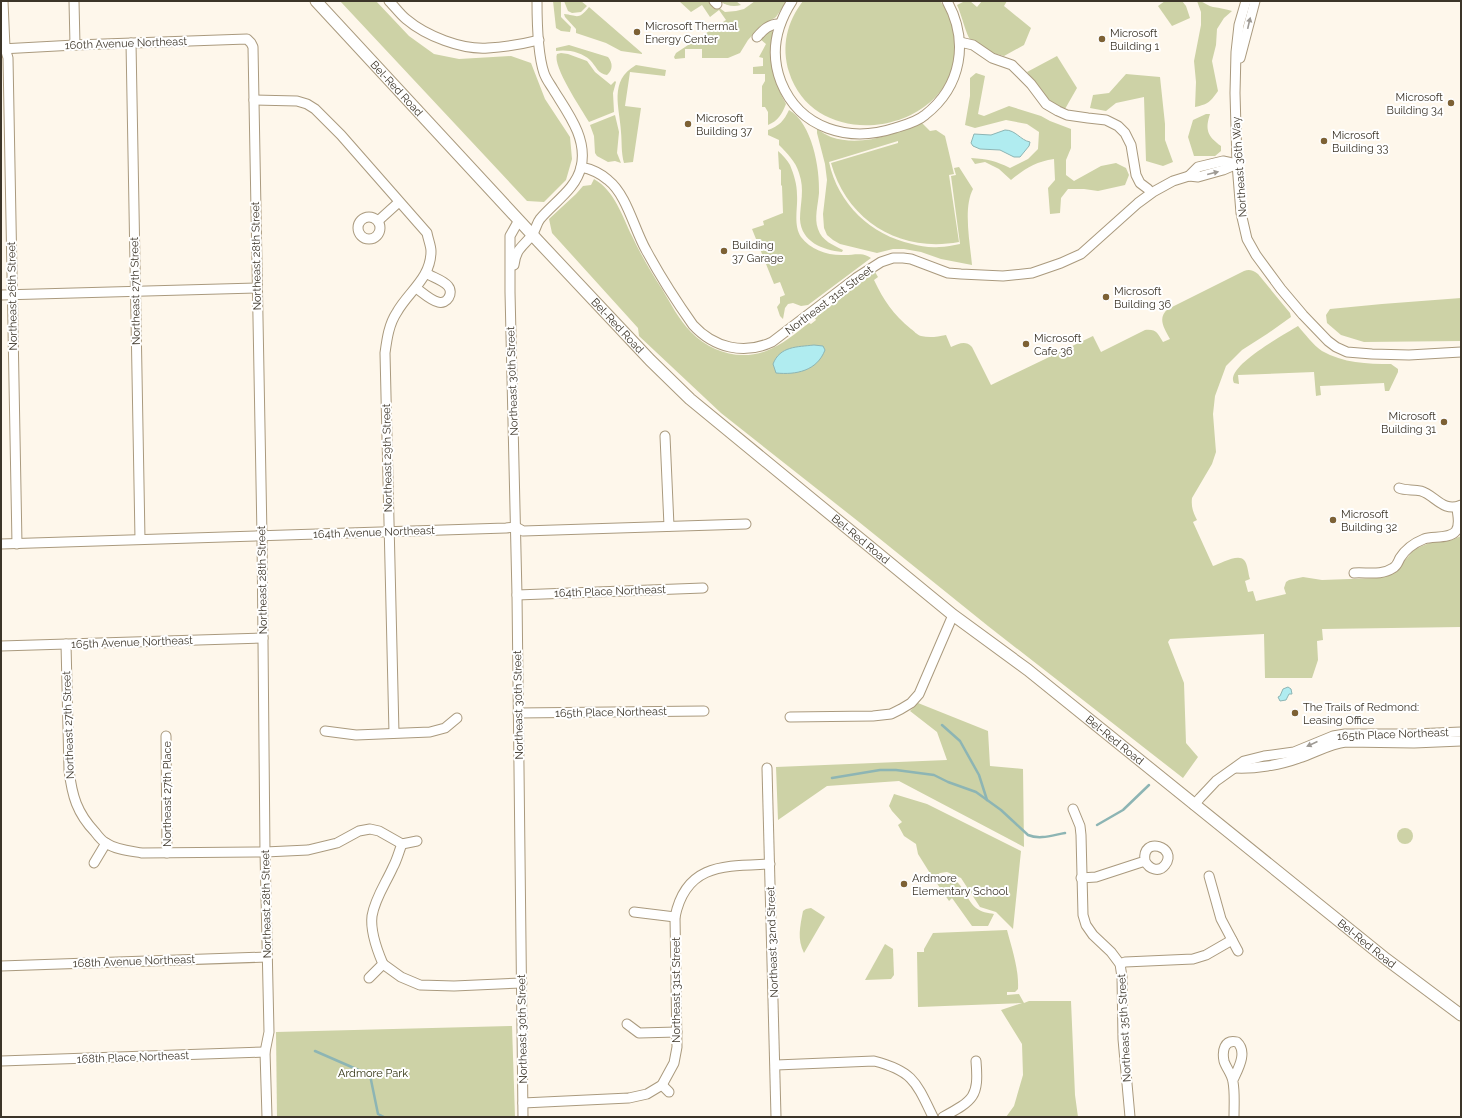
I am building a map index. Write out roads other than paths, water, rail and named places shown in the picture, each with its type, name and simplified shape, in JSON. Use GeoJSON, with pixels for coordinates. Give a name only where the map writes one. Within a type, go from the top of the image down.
{"type":"FeatureCollection","features":[{"type":"Feature","properties":{"kind":"main road","name":"Bel-Red Road"},"geometry":{"type":"LineString","coordinates":[[316,1],[650,360],[690,399],[953,615],[1028,670],[1386,959],[1461,1015]]}},
{"type":"Feature","properties":{"kind":"street","name":"Northeast 26th Street"},"geometry":{"type":"LineString","coordinates":[[4,1],[3,48],[8,58],[6,177],[12,295],[17,544]]}},
{"type":"Feature","properties":{"kind":"street"},"geometry":{"type":"LineString","coordinates":[[74,1],[75,45]]}},
{"type":"Feature","properties":{"kind":"street"},"geometry":{"type":"LineString","coordinates":[[389,1],[406,19],[422,31],[471,48],[488,48],[539,40]]}},
{"type":"Feature","properties":{"kind":"street"},"geometry":{"type":"LineString","coordinates":[[537,1],[540,54],[545,74],[576,128],[580,138],[581,167]]}},
{"type":"Feature","properties":{"kind":"street"},"geometry":{"type":"LineString","coordinates":[[792,1],[780,24],[776,38],[776,66],[784,89],[798,109],[813,121],[836,131],[870,134],[891,130],[906,125],[924,116],[945,93],[955,77],[960,56],[960,42],[955,19],[947,1]]}},
{"type":"Feature","properties":{"kind":"street","name":"Northeast 36th Way"},"geometry":{"type":"LineString","coordinates":[[1246,1],[1239,26],[1235,72],[1237,164],[1241,213],[1247,238],[1260,261],[1303,315],[1328,341],[1347,352],[1409,355],[1461,352]]}},
{"type":"Feature","properties":{"kind":"street","name":"Northeast 36th Way"},"geometry":{"type":"LineString","coordinates":[[1235,72],[1255,1]]}},
{"type":"Feature","properties":{"kind":"street"},"geometry":{"type":"LineString","coordinates":[[757,37],[767,27],[776,23],[780,24]]}},
{"type":"Feature","properties":{"kind":"street","name":"160th Avenue Northeast"},"geometry":{"type":"LineString","coordinates":[[3,48],[247,40],[251,43]]}},
{"type":"Feature","properties":{"kind":"street"},"geometry":{"type":"LineString","coordinates":[[960,42],[973,46],[992,58],[1012,65],[1031,84],[1046,104],[1058,111],[1074,116],[1106,120],[1118,126],[1125,133],[1131,144],[1136,175],[1140,183],[1148,189]]}},
{"type":"Feature","properties":{"kind":"street","name":"Northeast 27th Street"},"geometry":{"type":"LineString","coordinates":[[130,43],[140,540]]}},
{"type":"Feature","properties":{"kind":"street","name":"Northeast 28th Street"},"geometry":{"type":"LineString","coordinates":[[251,43],[253,47],[262,536],[265,852],[269,1032],[265,1052],[267,1117]]}},
{"type":"Feature","properties":{"kind":"street"},"geometry":{"type":"LineString","coordinates":[[254,100],[296,101],[307,104],[315,109],[341,135],[399,202],[378,221]]}},
{"type":"Feature","properties":{"kind":"street","name":"Northeast 31st Street"},"geometry":{"type":"LineString","coordinates":[[581,167],[592,169],[609,180],[622,197],[646,250],[692,326],[708,339],[728,348],[744,349],[760,347],[772,342],[816,310],[856,278],[881,262],[899,257],[911,259],[954,274],[1003,276],[1032,273],[1081,254],[1138,203],[1153,192],[1173,181],[1189,176],[1198,177],[1223,170],[1237,164]]}},
{"type":"Feature","properties":{"kind":"street","name":"Northeast 30th Street"},"geometry":{"type":"LineString","coordinates":[[510,292],[515,255],[533,234],[539,220],[570,188],[577,178],[581,167]]}},
{"type":"Feature","properties":{"kind":"street","name":"Northeast 29th Street"},"geometry":{"type":"LineString","coordinates":[[394,733],[385,353],[391,323],[397,311],[426,273],[430,262],[431,251],[427,233],[399,202]]}},
{"type":"Feature","properties":{"kind":"street","name":"Northeast 30th Street"},"geometry":{"type":"LineString","coordinates":[[519,220],[510,236],[510,292],[516,527],[523,1117]]}},
{"type":"Feature","properties":{"kind":"street"},"geometry":{"type":"LineString","coordinates":[[416,288],[437,302],[443,302],[448,299],[450,292],[448,286],[426,273]]}},
{"type":"Feature","properties":{"kind":"street"},"geometry":{"type":"LineString","coordinates":[[1,295],[257,288]]}},
{"type":"Feature","properties":{"kind":"street"},"geometry":{"type":"LineString","coordinates":[[665,436],[669,526]]}},
{"type":"Feature","properties":{"kind":"street"},"geometry":{"type":"LineString","coordinates":[[1354,573],[1366,572],[1376,574],[1387,571],[1394,568],[1403,554],[1412,545],[1429,538],[1451,535],[1455,532],[1458,526],[1459,506],[1443,505],[1421,491],[1404,490],[1399,488]]}},
{"type":"Feature","properties":{"kind":"street","name":"164th Avenue Northeast"},"geometry":{"type":"LineString","coordinates":[[1,544],[516,527],[523,532],[746,524]]}},
{"type":"Feature","properties":{"kind":"street","name":"164th Place Northeast"},"geometry":{"type":"LineString","coordinates":[[517,595],[703,588]]}},
{"type":"Feature","properties":{"kind":"street"},"geometry":{"type":"LineString","coordinates":[[790,717],[873,716],[891,714],[902,709],[911,703],[919,694],[953,615]]}},
{"type":"Feature","properties":{"kind":"street","name":"165th Avenue Northeast"},"geometry":{"type":"LineString","coordinates":[[1,646],[263,638]]}},
{"type":"Feature","properties":{"kind":"street","name":"Northeast 27th Street"},"geometry":{"type":"LineString","coordinates":[[66,644],[69,770],[71,789],[77,807],[86,823],[106,843]]}},
{"type":"Feature","properties":{"kind":"street","name":"165th Place Northeast"},"geometry":{"type":"LineString","coordinates":[[518,713],[704,711]]}},
{"type":"Feature","properties":{"kind":"street"},"geometry":{"type":"LineString","coordinates":[[325,731],[356,735],[430,732],[445,728],[457,718]]}},
{"type":"Feature","properties":{"kind":"street","name":"165th Place Northeast"},"geometry":{"type":"LineString","coordinates":[[1413,739],[1461,732]]}},
{"type":"Feature","properties":{"kind":"street","name":"165th Place Northeast"},"geometry":{"type":"LineString","coordinates":[[1194,805],[1216,782],[1244,762],[1264,756],[1296,756],[1334,740],[1344,734],[1461,741]]}},
{"type":"Feature","properties":{"kind":"street","name":"Northeast 27th Place"},"geometry":{"type":"LineString","coordinates":[[166,736],[167,852]]}},
{"type":"Feature","properties":{"kind":"street","name":"Northeast 32nd Street"},"geometry":{"type":"LineString","coordinates":[[767,768],[776,1065],[776,1117]]}},
{"type":"Feature","properties":{"kind":"street","name":"Northeast 35th Street"},"geometry":{"type":"LineString","coordinates":[[1073,809],[1080,826],[1083,915],[1086,925],[1093,935],[1111,952],[1120,964],[1122,977],[1123,1039],[1130,1117]]}},
{"type":"Feature","properties":{"kind":"street"},"geometry":{"type":"LineString","coordinates":[[94,863],[106,843],[125,850],[142,853],[265,852],[308,850],[337,843],[359,830],[370,829],[379,831],[402,844],[418,840]]}},
{"type":"Feature","properties":{"kind":"street"},"geometry":{"type":"LineString","coordinates":[[402,844],[393,868],[376,904],[372,917],[372,932],[383,964],[401,977],[420,985],[454,986],[522,983]]}},
{"type":"Feature","properties":{"kind":"street"},"geometry":{"type":"LineString","coordinates":[[1081,878],[1096,877],[1145,861]]}},
{"type":"Feature","properties":{"kind":"street","name":"Northeast 31st Street"},"geometry":{"type":"LineString","coordinates":[[662,1084],[674,1063],[676,1047],[675,917],[678,902],[687,887],[700,875],[717,868],[770,864]]}},
{"type":"Feature","properties":{"kind":"street"},"geometry":{"type":"LineString","coordinates":[[1209,876],[1221,919],[1238,951]]}},
{"type":"Feature","properties":{"kind":"street"},"geometry":{"type":"LineString","coordinates":[[634,912],[675,917]]}},
{"type":"Feature","properties":{"kind":"street"},"geometry":{"type":"LineString","coordinates":[[1120,964],[1125,962],[1193,959],[1206,955],[1232,940]]}},
{"type":"Feature","properties":{"kind":"street","name":"168th Avenue Northeast"},"geometry":{"type":"LineString","coordinates":[[1,966],[267,957]]}},
{"type":"Feature","properties":{"kind":"street"},"geometry":{"type":"LineString","coordinates":[[369,978],[383,964]]}},
{"type":"Feature","properties":{"kind":"street"},"geometry":{"type":"LineString","coordinates":[[627,1024],[639,1033],[677,1032]]}},
{"type":"Feature","properties":{"kind":"street","name":"168th Place Northeast"},"geometry":{"type":"LineString","coordinates":[[1,1061],[265,1052]]}},
{"type":"Feature","properties":{"kind":"street"},"geometry":{"type":"LineString","coordinates":[[776,1065],[874,1061],[887,1064],[912,1078],[922,1094],[933,1117]]}},
{"type":"Feature","properties":{"kind":"street"},"geometry":{"type":"LineString","coordinates":[[943,1117],[969,1101],[978,1082],[976,1061]]}},
{"type":"Feature","properties":{"kind":"street"},"geometry":{"type":"LineString","coordinates":[[1233,1080],[1234,1117]]}},
{"type":"Feature","properties":{"kind":"street"},"geometry":{"type":"LineString","coordinates":[[523,1103],[630,1098],[647,1094],[662,1084],[669,1092]]}},
{"type":"Feature","properties":{"kind":"water"},"geometry":{"type":"Polygon","coordinates":[[[1009,130],[1030,142],[1029,146],[1020,157],[1014,157],[1000,150],[980,149],[973,146],[971,143],[974,134],[991,135],[1009,130]]]}},
{"type":"Feature","properties":{"kind":"water"},"geometry":{"type":"Polygon","coordinates":[[[814,345],[823,346],[825,350],[817,363],[798,372],[776,373],[773,364],[780,354],[790,348],[814,345]]]}},
{"type":"Feature","properties":{"kind":"water"},"geometry":{"type":"Polygon","coordinates":[[[1288,687],[1291,689],[1292,694],[1289,694],[1286,700],[1280,701],[1278,697],[1283,689],[1288,687]]]}},
{"type":"Feature","properties":{"kind":"waterway"},"geometry":{"type":"LineString","coordinates":[[942,725],[960,741],[979,775],[987,800]]}},
{"type":"Feature","properties":{"kind":"waterway"},"geometry":{"type":"LineString","coordinates":[[832,778],[880,770],[896,770],[934,775],[948,782],[976,792],[1001,810],[1028,835],[1042,837],[1065,833]]}},
{"type":"Feature","properties":{"kind":"waterway"},"geometry":{"type":"LineString","coordinates":[[1097,825],[1123,810],[1149,785]]}},
{"type":"Feature","properties":{"kind":"waterway"},"geometry":{"type":"LineString","coordinates":[[315,1051],[370,1075],[378,1114],[384,1117]]}},
{"type":"Feature","properties":{"kind":"place","name":"Microsoft Thermal Energy Center"},"geometry":{"type":"Point","coordinates":[637,32]}},
{"type":"Feature","properties":{"kind":"place","name":"Microsoft Building 1"},"geometry":{"type":"Point","coordinates":[1102,39]}},
{"type":"Feature","properties":{"kind":"place","name":"Microsoft Building 34"},"geometry":{"type":"Point","coordinates":[1451,103]}},
{"type":"Feature","properties":{"kind":"place","name":"Microsoft Building 37"},"geometry":{"type":"Point","coordinates":[688,124]}},
{"type":"Feature","properties":{"kind":"place","name":"Microsoft Building 33"},"geometry":{"type":"Point","coordinates":[1324,141]}},
{"type":"Feature","properties":{"kind":"place","name":"Building 37 Garage"},"geometry":{"type":"Point","coordinates":[724,251]}},
{"type":"Feature","properties":{"kind":"place","name":"Microsoft Building 36"},"geometry":{"type":"Point","coordinates":[1106,297]}},
{"type":"Feature","properties":{"kind":"place","name":"Microsoft Cafe 36"},"geometry":{"type":"Point","coordinates":[1026,344]}},
{"type":"Feature","properties":{"kind":"place","name":"Microsoft Building 31"},"geometry":{"type":"Point","coordinates":[1444,422]}},
{"type":"Feature","properties":{"kind":"place","name":"Microsoft Building 32"},"geometry":{"type":"Point","coordinates":[1333,520]}},
{"type":"Feature","properties":{"kind":"place","name":"The Trails of Redmond: Leasing Office"},"geometry":{"type":"Point","coordinates":[1295,713]}},
{"type":"Feature","properties":{"kind":"place","name":"Ardmore Elementary School"},"geometry":{"type":"Point","coordinates":[904,884]}},
{"type":"Feature","properties":{"kind":"park label","name":"Ardmore Park"},"geometry":{"type":"Point","coordinates":[373,1073]}}]}
